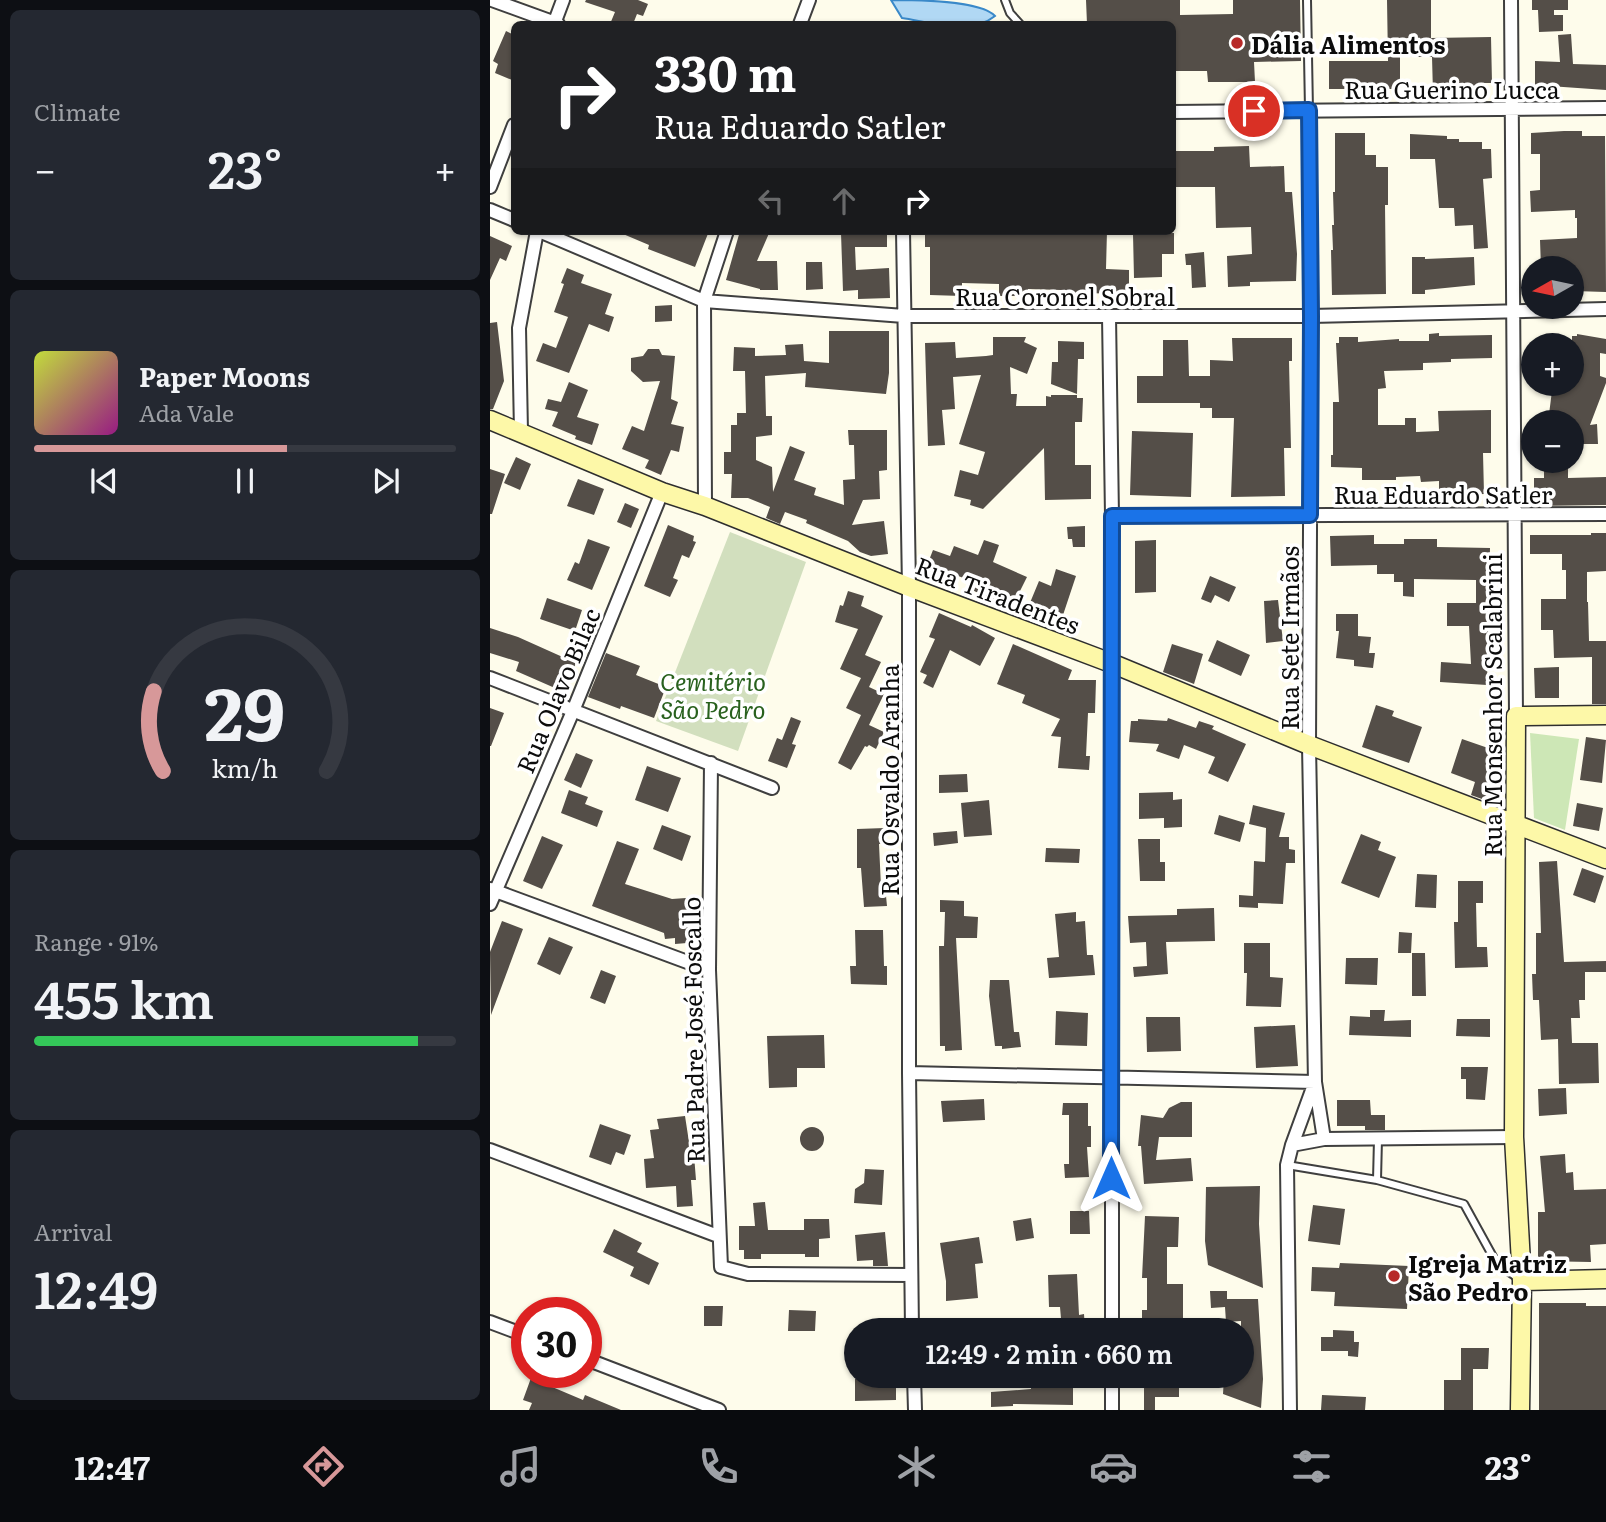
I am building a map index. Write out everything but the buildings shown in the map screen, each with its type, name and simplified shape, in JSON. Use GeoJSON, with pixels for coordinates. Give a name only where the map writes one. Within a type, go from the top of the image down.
{"type":"FeatureCollection","features":[{"type":"Feature","properties":{"kind":"street"},"geometry":{"type":"LineString","coordinates":[[492,0],[548,21]]}},
{"type":"Feature","properties":{"kind":"street"},"geometry":{"type":"LineString","coordinates":[[557,21],[564,0]]}},
{"type":"Feature","properties":{"kind":"street"},"geometry":{"type":"LineString","coordinates":[[801,21],[809,0]]}},
{"type":"Feature","properties":{"kind":"street","name":"Rua Monsenhor Scalabrini"},"geometry":{"type":"LineString","coordinates":[[1511,0],[1517,825],[1514,1136],[1522,1281],[1520,1410]]}},
{"type":"Feature","properties":{"kind":"street","name":"Rua Guerino Lucca"},"geometry":{"type":"LineString","coordinates":[[1176,112],[1606,108]]}},
{"type":"Feature","properties":{"kind":"street","name":"Rua Sete Irmãos"},"geometry":{"type":"LineString","coordinates":[[1309,110],[1309,745],[1315,1082]]}},
{"type":"Feature","properties":{"kind":"street"},"geometry":{"type":"LineString","coordinates":[[490,187],[511,133]]}},
{"type":"Feature","properties":{"kind":"street"},"geometry":{"type":"LineString","coordinates":[[490,210],[511,219]]}},
{"type":"Feature","properties":{"kind":"street"},"geometry":{"type":"LineString","coordinates":[[521,432],[519,328],[537,235]]}},
{"type":"Feature","properties":{"kind":"street","name":"Rua Coronel Sobral"},"geometry":{"type":"LineString","coordinates":[[547,235],[704,301],[904,316],[1311,316],[1606,309]]}},
{"type":"Feature","properties":{"kind":"street"},"geometry":{"type":"LineString","coordinates":[[705,506],[704,301],[726,235]]}},
{"type":"Feature","properties":{"kind":"street","name":"Rua Osvaldo Aranha"},"geometry":{"type":"LineString","coordinates":[[903,235],[909,587],[912,1318]]}},
{"type":"Feature","properties":{"kind":"street"},"geometry":{"type":"LineString","coordinates":[[1109,316],[1112,516],[1112,1318]]}},
{"type":"Feature","properties":{"kind":"street","name":"Rua Tiradentes"},"geometry":{"type":"LineString","coordinates":[[490,420],[662,492],[705,506],[1111,663],[1309,745],[1606,859]]}},
{"type":"Feature","properties":{"kind":"street","name":"Rua Olavo Bilac"},"geometry":{"type":"LineString","coordinates":[[490,904],[493,890],[573,711],[662,492]]}},
{"type":"Feature","properties":{"kind":"street","name":"Rua Eduardo Satler"},"geometry":{"type":"LineString","coordinates":[[1112,516],[1606,514]]}},
{"type":"Feature","properties":{"kind":"street"},"geometry":{"type":"LineString","coordinates":[[490,678],[772,788]]}},
{"type":"Feature","properties":{"kind":"street"},"geometry":{"type":"LineString","coordinates":[[1516,716],[1606,715]]}},
{"type":"Feature","properties":{"kind":"street","name":"Rua Padre José Foscallo"},"geometry":{"type":"LineString","coordinates":[[711,763],[709,971],[721,1267],[748,1275],[911,1275]]}},
{"type":"Feature","properties":{"kind":"street"},"geometry":{"type":"LineString","coordinates":[[493,890],[709,971]]}},
{"type":"Feature","properties":{"kind":"street"},"geometry":{"type":"LineString","coordinates":[[909,1073],[1315,1082]]}},
{"type":"Feature","properties":{"kind":"street"},"geometry":{"type":"LineString","coordinates":[[1315,1082],[1324,1139]]}},
{"type":"Feature","properties":{"kind":"street"},"geometry":{"type":"LineString","coordinates":[[1290,1410],[1287,1164],[1315,1082]]}},
{"type":"Feature","properties":{"kind":"street"},"geometry":{"type":"LineString","coordinates":[[1292,1146],[1324,1139],[1514,1136]]}},
{"type":"Feature","properties":{"kind":"street"},"geometry":{"type":"LineString","coordinates":[[490,1150],[718,1236]]}},
{"type":"Feature","properties":{"kind":"street"},"geometry":{"type":"LineString","coordinates":[[1522,1281],[1606,1279]]}},
{"type":"Feature","properties":{"kind":"street"},"geometry":{"type":"LineString","coordinates":[[490,1322],[511,1330]]}},
{"type":"Feature","properties":{"kind":"street"},"geometry":{"type":"LineString","coordinates":[[602,1365],[719,1410]]}},
{"type":"Feature","properties":{"kind":"street"},"geometry":{"type":"LineString","coordinates":[[914,1388],[915,1410]]}},
{"type":"Feature","properties":{"kind":"street"},"geometry":{"type":"LineString","coordinates":[[1112,1388],[1112,1410]]}},
{"type":"Feature","properties":{"kind":"lane"},"geometry":{"type":"LineString","coordinates":[[1005,0],[1010,13],[1017,21]]}},
{"type":"Feature","properties":{"kind":"lane"},"geometry":{"type":"LineString","coordinates":[[1307,0],[1309,110]]}},
{"type":"Feature","properties":{"kind":"lane"},"geometry":{"type":"LineString","coordinates":[[1377,1180],[1378,1139]]}},
{"type":"Feature","properties":{"kind":"lane"},"geometry":{"type":"LineString","coordinates":[[1287,1164],[1377,1180],[1464,1204],[1497,1264],[1522,1281]]}},
{"type":"Feature","properties":{"kind":"green space","name":"Cemitério São Pedro"},"geometry":{"type":"Polygon","coordinates":[[[730,532],[806,562],[738,751],[656,721],[730,532]]]}},
{"type":"Feature","properties":{"kind":"green space"},"geometry":{"type":"Polygon","coordinates":[[[1530,733],[1579,739],[1565,830],[1534,818],[1530,733]]]}},
{"type":"Feature","properties":{"kind":"water"},"geometry":{"type":"Polygon","coordinates":[[[891,0],[962,4],[995,16],[988,21],[920,21],[902,18],[891,0]]]}},
{"type":"Feature","properties":{"kind":"place","name":"Dália Alimentos"},"geometry":{"type":"Point","coordinates":[1237,43]}},
{"type":"Feature","properties":{"kind":"place","name":"Igreja Matriz São Pedro"},"geometry":{"type":"Point","coordinates":[1394,1276]}},
{"type":"Feature","properties":{"kind":"route"},"geometry":{"type":"LineString","coordinates":[[1111,1178],[1112,516],[1310,515],[1309,110],[1254,111]]}}]}
